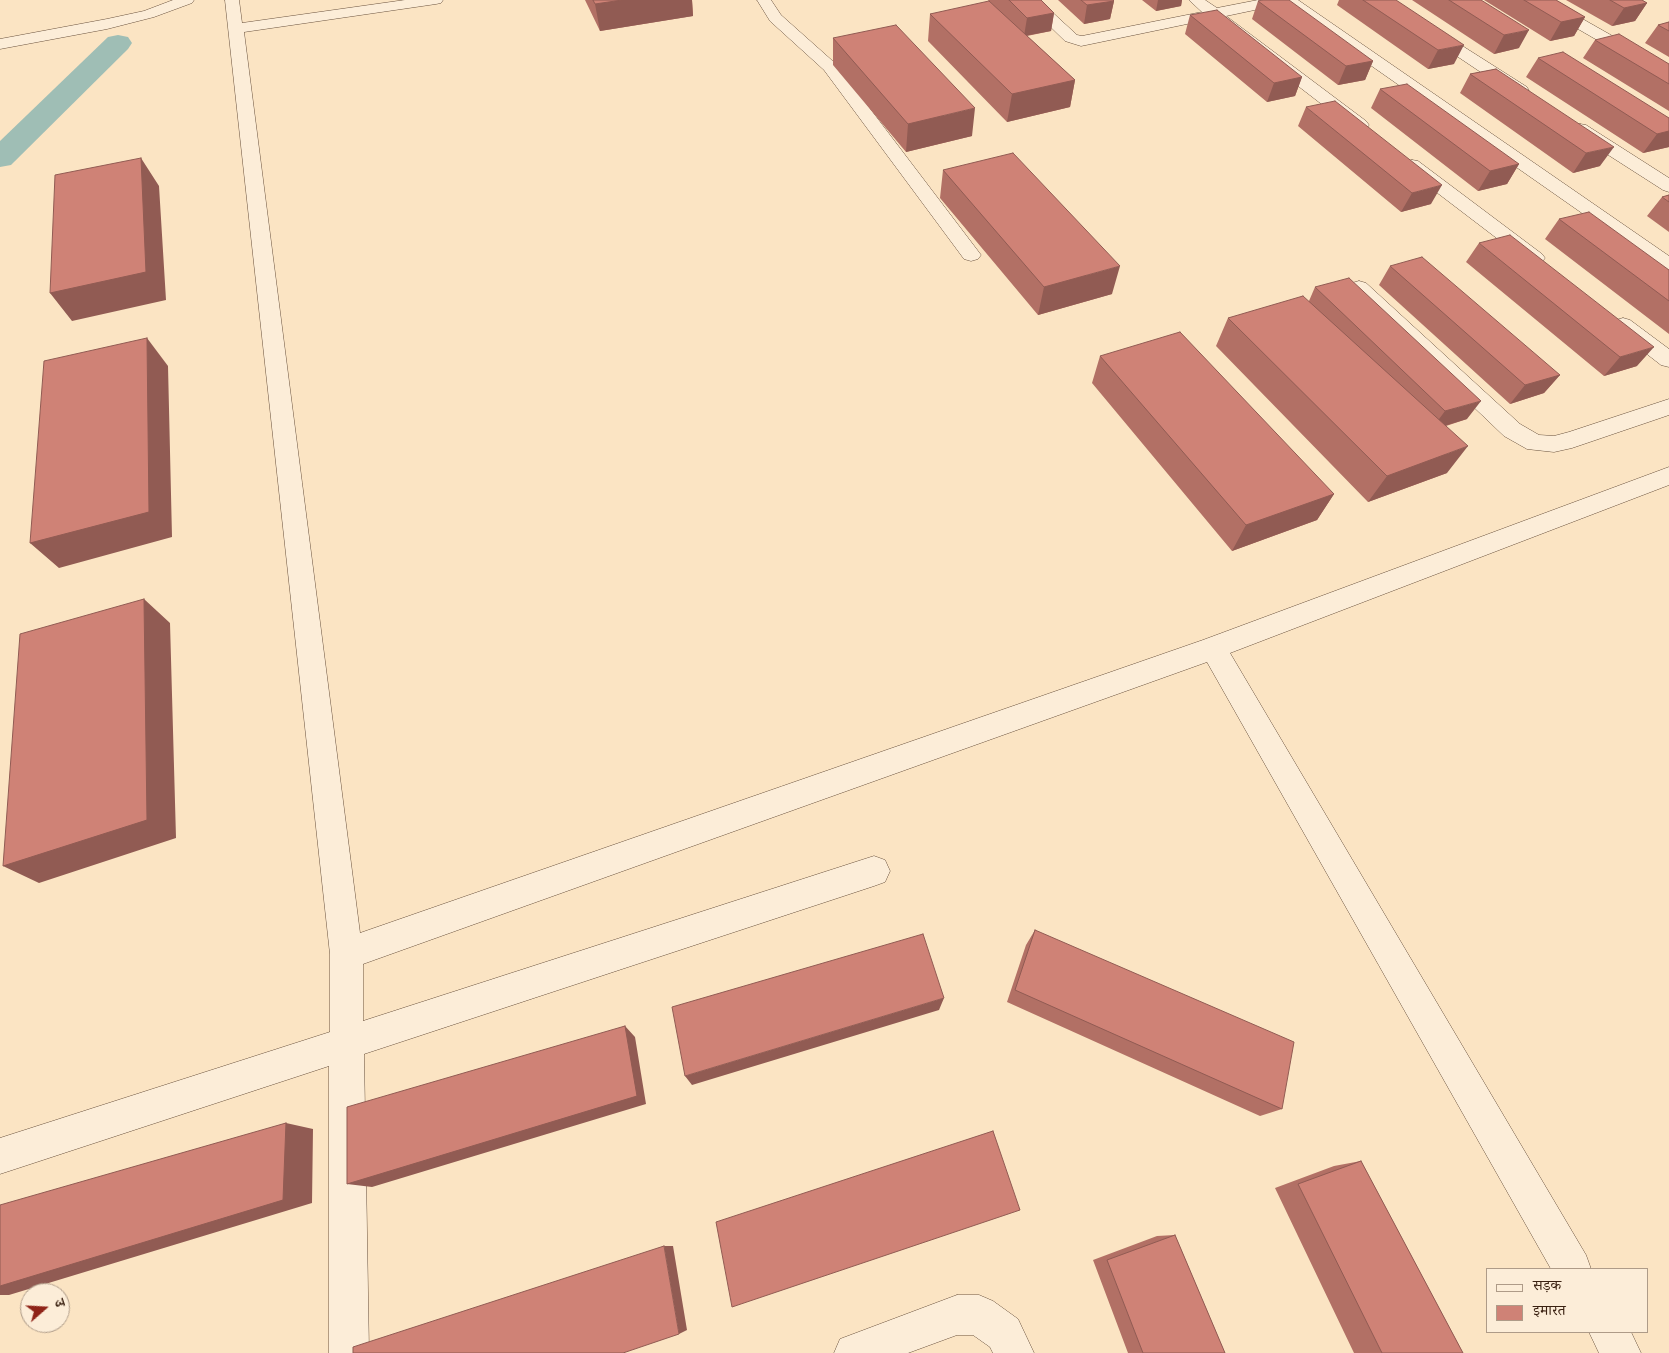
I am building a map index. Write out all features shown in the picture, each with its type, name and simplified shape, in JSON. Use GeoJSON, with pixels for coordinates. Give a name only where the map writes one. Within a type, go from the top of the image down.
{"type":"FeatureCollection","features":[{"type":"Feature","properties":{"kind":"street"},"geometry":{"type":"LineString","coordinates":[[0,44],[150,14],[187,0]]}},
{"type":"Feature","properties":{"kind":"street"},"geometry":{"type":"LineString","coordinates":[[232,0],[346,954],[349,1353]]}},
{"type":"Feature","properties":{"kind":"street"},"geometry":{"type":"LineString","coordinates":[[235,29],[436,0]]}},
{"type":"Feature","properties":{"kind":"street"},"geometry":{"type":"LineString","coordinates":[[764,0],[775,18],[830,68],[971,255]]}},
{"type":"Feature","properties":{"kind":"street"},"geometry":{"type":"LineString","coordinates":[[1030,0],[1071,38],[1081,40],[1280,0]]}},
{"type":"Feature","properties":{"kind":"street"},"geometry":{"type":"LineString","coordinates":[[1196,0],[1371,133]]}},
{"type":"Feature","properties":{"kind":"street"},"geometry":{"type":"LineString","coordinates":[[1288,0],[1669,265]]}},
{"type":"Feature","properties":{"kind":"street"},"geometry":{"type":"LineString","coordinates":[[1380,0],[1537,101]]}},
{"type":"Feature","properties":{"kind":"street"},"geometry":{"type":"LineString","coordinates":[[1538,0],[1669,75]]}},
{"type":"Feature","properties":{"kind":"street"},"geometry":{"type":"LineString","coordinates":[[1570,122],[1669,186]]}},
{"type":"Feature","properties":{"kind":"street"},"geometry":{"type":"LineString","coordinates":[[1402,157],[1551,271]]}},
{"type":"Feature","properties":{"kind":"street"},"geometry":{"type":"LineString","coordinates":[[1359,287],[1512,430],[1535,443],[1554,444],[1572,440],[1669,407]]}},
{"type":"Feature","properties":{"kind":"street"},"geometry":{"type":"LineString","coordinates":[[1606,312],[1669,360]]}},
{"type":"Feature","properties":{"kind":"street"},"geometry":{"type":"LineString","coordinates":[[346,954],[1213,648],[1669,476]]}},
{"type":"Feature","properties":{"kind":"street"},"geometry":{"type":"LineString","coordinates":[[1213,648],[1571,1268]]}},
{"type":"Feature","properties":{"kind":"street"},"geometry":{"type":"LineString","coordinates":[[0,1156],[874,870]]}},
{"type":"Feature","properties":{"kind":"street"},"geometry":{"type":"LineString","coordinates":[[854,1353],[958,1315],[979,1315],[1004,1333],[1014,1353]]}},
{"type":"Feature","properties":{"kind":"street"},"geometry":{"type":"LineString","coordinates":[[1610,1333],[1621,1353]]}},
{"type":"Feature","properties":{"kind":"building"},"geometry":{"type":"Polygon","coordinates":[[[593,0],[622,0],[595,4],[593,0]]]}},
{"type":"Feature","properties":{"kind":"building"},"geometry":{"type":"Polygon","coordinates":[[[1009,0],[1041,0],[1054,13],[1027,18],[1009,0]]]}},
{"type":"Feature","properties":{"kind":"building"},"geometry":{"type":"Polygon","coordinates":[[[1081,0],[1113,0],[1114,1],[1087,5],[1081,0]]]}},
{"type":"Feature","properties":{"kind":"building"},"geometry":{"type":"Polygon","coordinates":[[[1289,0],[1373,61],[1346,66],[1258,1],[1289,0]]]}},
{"type":"Feature","properties":{"kind":"building"},"geometry":{"type":"Polygon","coordinates":[[[1363,0],[1396,0],[1464,45],[1438,50],[1363,0]]]}},
{"type":"Feature","properties":{"kind":"building"},"geometry":{"type":"Polygon","coordinates":[[[1449,0],[1481,0],[1529,30],[1504,35],[1449,0]]]}},
{"type":"Feature","properties":{"kind":"building"},"geometry":{"type":"Polygon","coordinates":[[[1524,0],[1556,0],[1585,17],[1561,22],[1524,0]]]}},
{"type":"Feature","properties":{"kind":"building"},"geometry":{"type":"Polygon","coordinates":[[[1610,0],[1642,0],[1647,3],[1624,8],[1610,0]]]}},
{"type":"Feature","properties":{"kind":"building"},"geometry":{"type":"Polygon","coordinates":[[[989,1],[1075,80],[1012,94],[930,14],[989,1]]]}},
{"type":"Feature","properties":{"kind":"building"},"geometry":{"type":"Polygon","coordinates":[[[1217,10],[1302,77],[1274,83],[1190,15],[1217,10]]]}},
{"type":"Feature","properties":{"kind":"building"},"geometry":{"type":"Polygon","coordinates":[[[1669,22],[1669,31],[1658,25],[1669,22]]]}},
{"type":"Feature","properties":{"kind":"building"},"geometry":{"type":"Polygon","coordinates":[[[896,25],[975,108],[908,124],[833,38],[896,25]]]}},
{"type":"Feature","properties":{"kind":"building"},"geometry":{"type":"Polygon","coordinates":[[[1619,34],[1669,64],[1669,84],[1595,40],[1619,34]]]}},
{"type":"Feature","properties":{"kind":"building"},"geometry":{"type":"Polygon","coordinates":[[[1563,52],[1669,118],[1669,131],[1657,134],[1538,58],[1563,52]]]}},
{"type":"Feature","properties":{"kind":"building"},"geometry":{"type":"Polygon","coordinates":[[[1496,69],[1614,147],[1586,153],[1470,74],[1496,69]]]}},
{"type":"Feature","properties":{"kind":"building"},"geometry":{"type":"Polygon","coordinates":[[[1407,84],[1519,164],[1490,171],[1380,89],[1407,84]]]}},
{"type":"Feature","properties":{"kind":"building"},"geometry":{"type":"Polygon","coordinates":[[[1335,101],[1442,185],[1412,193],[1306,107],[1335,101]]]}},
{"type":"Feature","properties":{"kind":"building"},"geometry":{"type":"Polygon","coordinates":[[[1013,153],[1120,266],[1044,287],[943,170],[1013,153]]]}},
{"type":"Feature","properties":{"kind":"building"},"geometry":{"type":"Polygon","coordinates":[[[141,158],[146,272],[50,293],[55,175],[141,158]]]}},
{"type":"Feature","properties":{"kind":"building"},"geometry":{"type":"Polygon","coordinates":[[[1669,195],[1669,202],[1662,197],[1669,195]]]}},
{"type":"Feature","properties":{"kind":"building"},"geometry":{"type":"Polygon","coordinates":[[[1589,212],[1669,270],[1669,301],[1559,219],[1589,212]]]}},
{"type":"Feature","properties":{"kind":"building"},"geometry":{"type":"Polygon","coordinates":[[[1510,235],[1654,347],[1620,357],[1479,243],[1510,235]]]}},
{"type":"Feature","properties":{"kind":"building"},"geometry":{"type":"Polygon","coordinates":[[[1422,257],[1560,375],[1525,385],[1390,266],[1422,257]]]}},
{"type":"Feature","properties":{"kind":"building"},"geometry":{"type":"Polygon","coordinates":[[[1349,278],[1481,401],[1445,411],[1315,287],[1349,278]]]}},
{"type":"Feature","properties":{"kind":"building"},"geometry":{"type":"Polygon","coordinates":[[[1303,296],[1468,446],[1387,476],[1228,318],[1303,296]]]}},
{"type":"Feature","properties":{"kind":"building"},"geometry":{"type":"Polygon","coordinates":[[[1180,332],[1334,494],[1246,525],[1100,356],[1180,332]]]}},
{"type":"Feature","properties":{"kind":"building"},"geometry":{"type":"Polygon","coordinates":[[[147,338],[149,512],[30,543],[44,361],[147,338]]]}},
{"type":"Feature","properties":{"kind":"building"},"geometry":{"type":"Polygon","coordinates":[[[144,599],[147,820],[3,866],[20,634],[144,599]]]}},
{"type":"Feature","properties":{"kind":"building"},"geometry":{"type":"Polygon","coordinates":[[[1035,930],[1294,1042],[1282,1109],[1015,990],[1035,930]]]}},
{"type":"Feature","properties":{"kind":"building"},"geometry":{"type":"Polygon","coordinates":[[[923,934],[944,998],[685,1076],[672,1007],[923,934]]]}},
{"type":"Feature","properties":{"kind":"building"},"geometry":{"type":"Polygon","coordinates":[[[625,1026],[637,1096],[347,1184],[347,1107],[625,1026]]]}},
{"type":"Feature","properties":{"kind":"building"},"geometry":{"type":"Polygon","coordinates":[[[286,1123],[283,1200],[0,1286],[0,1205],[286,1123]]]}},
{"type":"Feature","properties":{"kind":"building"},"geometry":{"type":"Polygon","coordinates":[[[993,1131],[1020,1210],[732,1307],[716,1222],[993,1131]]]}},
{"type":"Feature","properties":{"kind":"building"},"geometry":{"type":"Polygon","coordinates":[[[1361,1161],[1463,1353],[1382,1353],[1298,1184],[1361,1161]]]}},
{"type":"Feature","properties":{"kind":"building"},"geometry":{"type":"Polygon","coordinates":[[[1175,1235],[1225,1353],[1143,1353],[1107,1260],[1175,1235]]]}},
{"type":"Feature","properties":{"kind":"building"},"geometry":{"type":"Polygon","coordinates":[[[664,1246],[679,1334],[623,1353],[353,1353],[353,1347],[664,1246]]]}},
{"type":"Feature","properties":{"kind":"waterway"},"geometry":{"type":"LineString","coordinates":[[0,158],[118,43]]}}]}
